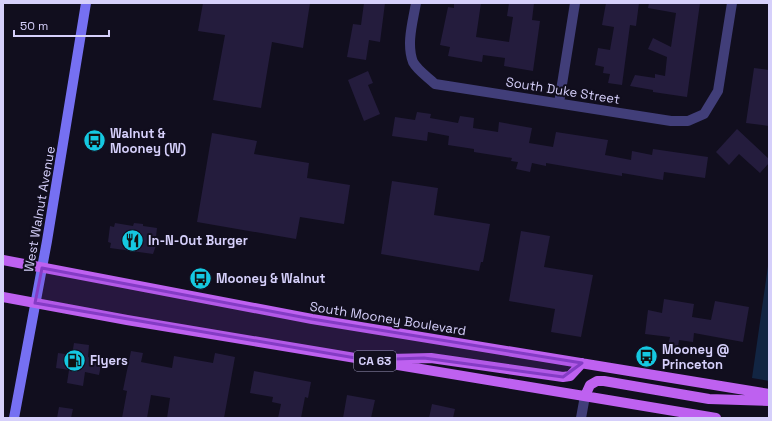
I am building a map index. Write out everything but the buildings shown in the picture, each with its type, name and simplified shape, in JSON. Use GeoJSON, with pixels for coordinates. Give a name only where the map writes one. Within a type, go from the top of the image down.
{"type":"FeatureCollection","features":[{"type":"Feature","properties":{"kind":"main road","name":"West Walnut Avenue"},"geometry":{"type":"LineString","coordinates":[[14,418],[42,268],[86,3]]}},
{"type":"Feature","properties":{"kind":"main road","name":"South Mooney Boulevard"},"geometry":{"type":"LineString","coordinates":[[3,260],[312,319],[769,394]]}},
{"type":"Feature","properties":{"kind":"main road","name":"CA 63"},"geometry":{"type":"LineString","coordinates":[[3,297],[367,360],[716,418]]}},
{"type":"Feature","properties":{"kind":"main road"},"geometry":{"type":"LineString","coordinates":[[367,360],[431,358],[563,377],[570,376],[582,363]]}},
{"type":"Feature","properties":{"kind":"main road"},"geometry":{"type":"LineString","coordinates":[[585,396],[590,385],[597,381],[604,381],[708,399],[769,401]]}},
{"type":"Feature","properties":{"kind":"street","name":"South Duke Street"},"geometry":{"type":"LineString","coordinates":[[416,3],[410,40],[413,61],[421,72],[435,84],[671,121],[688,121],[704,114],[718,91],[732,3]]}},
{"type":"Feature","properties":{"kind":"street"},"geometry":{"type":"LineString","coordinates":[[559,103],[575,3]]}},
{"type":"Feature","properties":{"kind":"street"},"geometry":{"type":"LineString","coordinates":[[581,418],[585,396]]}},
{"type":"Feature","properties":{"kind":"highlighted area"},"geometry":{"type":"Polygon","coordinates":[[[42,268],[312,319],[582,363],[563,377],[424,358],[367,360],[35,303],[42,268]]]}},
{"type":"Feature","properties":{"kind":"water"},"geometry":{"type":"Polygon","coordinates":[[[769,259],[769,381],[752,378],[769,259]]]}},
{"type":"Feature","properties":{"kind":"place","name":"Walnut & Mooney (W)"},"geometry":{"type":"Point","coordinates":[95,140]}},
{"type":"Feature","properties":{"kind":"place","name":"In-N-Out Burger"},"geometry":{"type":"Point","coordinates":[133,240]}},
{"type":"Feature","properties":{"kind":"place","name":"Mooney & Walnut"},"geometry":{"type":"Point","coordinates":[201,278]}},
{"type":"Feature","properties":{"kind":"place","name":"Mooney @ Princeton"},"geometry":{"type":"Point","coordinates":[646,356]}},
{"type":"Feature","properties":{"kind":"place","name":"Flyers"},"geometry":{"type":"Point","coordinates":[74,360]}}]}
